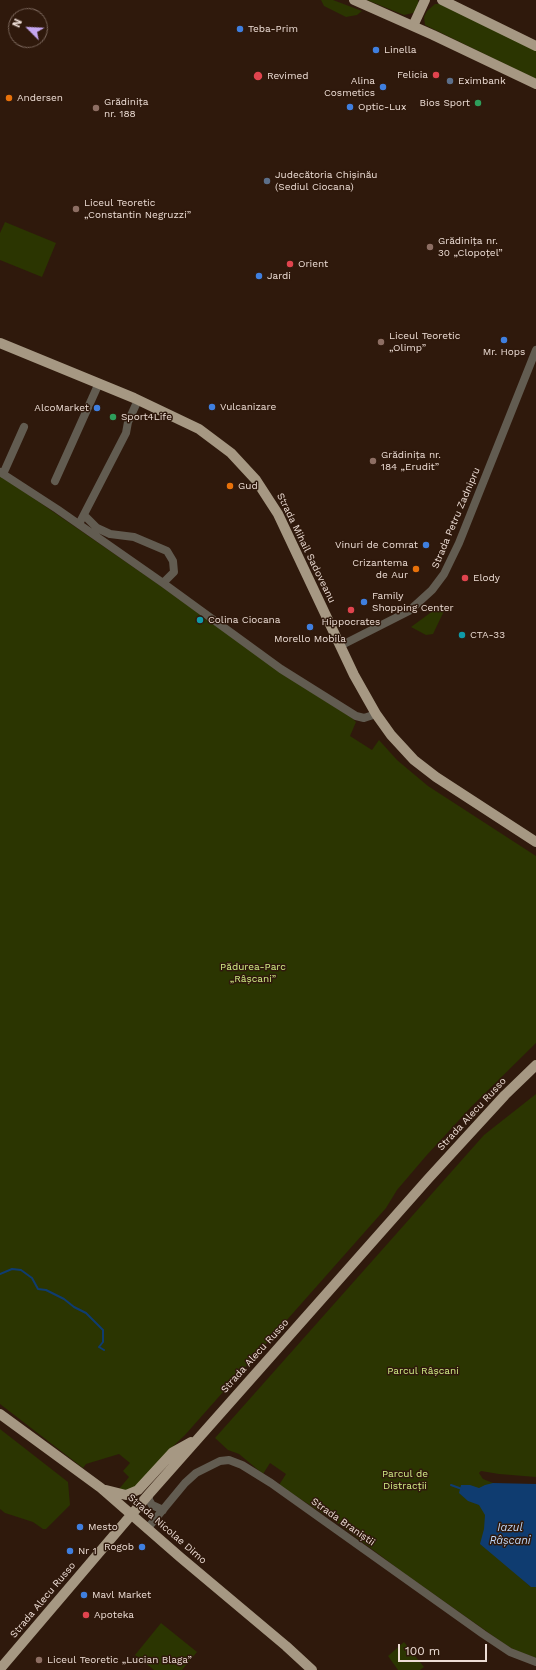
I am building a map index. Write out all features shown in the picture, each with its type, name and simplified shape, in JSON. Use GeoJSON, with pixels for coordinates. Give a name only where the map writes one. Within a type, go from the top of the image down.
{"type":"FeatureCollection","features":[{"type":"Feature","properties":{"kind":"main road"},"geometry":{"type":"LineString","coordinates":[[354,0],[414,26],[536,84]]}},
{"type":"Feature","properties":{"kind":"main road"},"geometry":{"type":"LineString","coordinates":[[414,26],[425,0]]}},
{"type":"Feature","properties":{"kind":"main road"},"geometry":{"type":"LineString","coordinates":[[442,0],[536,46]]}},
{"type":"Feature","properties":{"kind":"main road","name":"Strada Mihail Sadoveanu"},"geometry":{"type":"LineString","coordinates":[[0,343],[138,400],[210,437],[231,453],[256,480],[278,514],[360,686],[376,714],[404,750],[425,769],[536,842]]}},
{"type":"Feature","properties":{"kind":"main road","name":"Strada Alecu Russo"},"geometry":{"type":"LineString","coordinates":[[0,1669],[131,1514],[433,1173],[505,1095],[536,1065]]}},
{"type":"Feature","properties":{"kind":"main road","name":"Strada Nicolae Dimo"},"geometry":{"type":"LineString","coordinates":[[0,1414],[101,1488],[312,1670]]}},
{"type":"Feature","properties":{"kind":"main road"},"geometry":{"type":"LineString","coordinates":[[101,1488],[122,1494],[134,1492],[142,1487],[173,1452],[200,1436]]}},
{"type":"Feature","properties":{"kind":"street","name":"Strada Petru Zadnipru"},"geometry":{"type":"LineString","coordinates":[[340,646],[409,611],[432,590],[444,574],[459,543],[536,350]]}},
{"type":"Feature","properties":{"kind":"street"},"geometry":{"type":"LineString","coordinates":[[54,480],[99,383]]}},
{"type":"Feature","properties":{"kind":"street"},"geometry":{"type":"LineString","coordinates":[[79,524],[126,433],[128,422],[138,400]]}},
{"type":"Feature","properties":{"kind":"street"},"geometry":{"type":"LineString","coordinates":[[24,428],[2,473],[79,524],[163,583],[281,669],[353,714],[364,718],[376,714]]}},
{"type":"Feature","properties":{"kind":"street"},"geometry":{"type":"LineString","coordinates":[[84,515],[97,528],[110,534],[134,537],[167,551],[173,561],[174,572],[163,583]]}},
{"type":"Feature","properties":{"kind":"street","name":"Strada Braniștii"},"geometry":{"type":"LineString","coordinates":[[147,1528],[185,1483],[196,1473],[208,1466],[225,1460],[242,1465],[271,1483],[483,1634],[510,1652],[536,1662]]}},
{"type":"Feature","properties":{"kind":"street"},"geometry":{"type":"LineString","coordinates":[[149,1494],[149,1500],[152,1505],[165,1507]]}},
{"type":"Feature","properties":{"kind":"green space"},"geometry":{"type":"Polygon","coordinates":[[[321,0],[333,0],[362,11],[357,15],[346,17],[324,6],[321,0]]]}},
{"type":"Feature","properties":{"kind":"green space"},"geometry":{"type":"Polygon","coordinates":[[[367,0],[418,0],[419,5],[413,13],[404,15],[367,0]]]}},
{"type":"Feature","properties":{"kind":"green space"},"geometry":{"type":"Polygon","coordinates":[[[435,4],[440,4],[536,50],[536,79],[425,25],[424,17],[427,11],[435,4]]]}},
{"type":"Feature","properties":{"kind":"green space"},"geometry":{"type":"Polygon","coordinates":[[[5,222],[56,243],[42,277],[0,260],[0,233],[5,222]]]}},
{"type":"Feature","properties":{"kind":"green space","name":"Pădurea-Parc „Râșcani”"},"geometry":{"type":"Polygon","coordinates":[[[0,475],[165,589],[283,674],[352,718],[356,722],[350,736],[372,750],[379,740],[397,760],[428,786],[536,856],[536,1043],[471,1107],[426,1156],[397,1190],[386,1208],[185,1435],[166,1453],[135,1488],[122,1491],[119,1489],[129,1477],[123,1471],[130,1463],[119,1454],[86,1464],[83,1468],[0,1404],[0,475]]]}},
{"type":"Feature","properties":{"kind":"green space"},"geometry":{"type":"Polygon","coordinates":[[[441,605],[444,606],[445,609],[433,634],[426,635],[411,627],[441,605]]]}},
{"type":"Feature","properties":{"kind":"green space","name":"Parcul Râșcani"},"geometry":{"type":"Polygon","coordinates":[[[536,1094],[536,1477],[481,1471],[479,1473],[483,1479],[493,1483],[522,1579],[531,1587],[536,1587],[536,1658],[506,1645],[401,1571],[336,1522],[279,1485],[286,1474],[270,1463],[263,1474],[239,1454],[228,1450],[215,1438],[484,1135],[536,1094]]]}},
{"type":"Feature","properties":{"kind":"green space"},"geometry":{"type":"Polygon","coordinates":[[[0,1429],[68,1482],[70,1505],[46,1529],[43,1529],[33,1522],[5,1513],[0,1509],[0,1429]]]}},
{"type":"Feature","properties":{"kind":"green space"},"geometry":{"type":"Polygon","coordinates":[[[161,1623],[197,1652],[182,1670],[154,1670],[135,1655],[161,1623]]]}},
{"type":"Feature","properties":{"kind":"green space"},"geometry":{"type":"Polygon","coordinates":[[[404,1642],[424,1667],[420,1670],[398,1670],[388,1656],[404,1642]]]}},
{"type":"Feature","properties":{"kind":"water","name":"Iazul Râșcani"},"geometry":{"type":"Polygon","coordinates":[[[493,1483],[536,1484],[536,1587],[531,1587],[480,1544],[484,1529],[485,1515],[479,1505],[468,1501],[459,1493],[461,1485],[470,1485],[479,1488],[493,1483]]]}},
{"type":"Feature","properties":{"kind":"waterway"},"geometry":{"type":"LineString","coordinates":[[0,1274],[12,1269],[21,1270],[32,1278],[38,1289],[46,1290],[86,1313],[103,1330],[103,1342],[99,1347],[104,1350]]}},
{"type":"Feature","properties":{"kind":"waterway"},"geometry":{"type":"LineString","coordinates":[[451,1485],[462,1489]]}},
{"type":"Feature","properties":{"kind":"place","name":"Teba-Prim"},"geometry":{"type":"Point","coordinates":[240,29]}},
{"type":"Feature","properties":{"kind":"place","name":"Linella"},"geometry":{"type":"Point","coordinates":[376,50]}},
{"type":"Feature","properties":{"kind":"place","name":"Felicia"},"geometry":{"type":"Point","coordinates":[436,75]}},
{"type":"Feature","properties":{"kind":"place","name":"Revimed"},"geometry":{"type":"Point","coordinates":[258,76]}},
{"type":"Feature","properties":{"kind":"place","name":"Eximbank"},"geometry":{"type":"Point","coordinates":[450,81]}},
{"type":"Feature","properties":{"kind":"place","name":"Alina Cosmetics"},"geometry":{"type":"Point","coordinates":[383,87]}},
{"type":"Feature","properties":{"kind":"place","name":"Andersen"},"geometry":{"type":"Point","coordinates":[9,98]}},
{"type":"Feature","properties":{"kind":"place","name":"Bios Sport"},"geometry":{"type":"Point","coordinates":[478,103]}},
{"type":"Feature","properties":{"kind":"place","name":"Optic-Lux"},"geometry":{"type":"Point","coordinates":[350,107]}},
{"type":"Feature","properties":{"kind":"place","name":"Grădinița nr. 188"},"geometry":{"type":"Point","coordinates":[96,108]}},
{"type":"Feature","properties":{"kind":"place","name":"Judecătoria Chișinău (Sediul Ciocana)"},"geometry":{"type":"Point","coordinates":[267,181]}},
{"type":"Feature","properties":{"kind":"place","name":"Liceul Teoretic „Constantin Negruzzi”"},"geometry":{"type":"Point","coordinates":[76,209]}},
{"type":"Feature","properties":{"kind":"place","name":"Grădinița nr. 30 „Clopoțel”"},"geometry":{"type":"Point","coordinates":[430,247]}},
{"type":"Feature","properties":{"kind":"place","name":"Orient"},"geometry":{"type":"Point","coordinates":[290,264]}},
{"type":"Feature","properties":{"kind":"place","name":"Jardi"},"geometry":{"type":"Point","coordinates":[259,276]}},
{"type":"Feature","properties":{"kind":"place","name":"Mr. Hops"},"geometry":{"type":"Point","coordinates":[504,340]}},
{"type":"Feature","properties":{"kind":"place","name":"Liceul Teoretic „Olimp”"},"geometry":{"type":"Point","coordinates":[381,342]}},
{"type":"Feature","properties":{"kind":"place","name":"Vulcanizare"},"geometry":{"type":"Point","coordinates":[212,407]}},
{"type":"Feature","properties":{"kind":"place","name":"AlcoMarket"},"geometry":{"type":"Point","coordinates":[97,408]}},
{"type":"Feature","properties":{"kind":"place","name":"Sport4Life"},"geometry":{"type":"Point","coordinates":[113,417]}},
{"type":"Feature","properties":{"kind":"place","name":"Grădinița nr. 184 „Erudit”"},"geometry":{"type":"Point","coordinates":[373,461]}},
{"type":"Feature","properties":{"kind":"place","name":"Gud"},"geometry":{"type":"Point","coordinates":[230,486]}},
{"type":"Feature","properties":{"kind":"place","name":"Vinuri de Comrat"},"geometry":{"type":"Point","coordinates":[426,545]}},
{"type":"Feature","properties":{"kind":"place","name":"Crizantema de Aur"},"geometry":{"type":"Point","coordinates":[416,569]}},
{"type":"Feature","properties":{"kind":"place","name":"Elody"},"geometry":{"type":"Point","coordinates":[465,578]}},
{"type":"Feature","properties":{"kind":"place","name":"Family Shopping Center"},"geometry":{"type":"Point","coordinates":[364,602]}},
{"type":"Feature","properties":{"kind":"place","name":"Hippocrates"},"geometry":{"type":"Point","coordinates":[351,610]}},
{"type":"Feature","properties":{"kind":"place","name":"Colina Ciocana"},"geometry":{"type":"Point","coordinates":[200,620]}},
{"type":"Feature","properties":{"kind":"place","name":"Morello Mobila"},"geometry":{"type":"Point","coordinates":[310,627]}},
{"type":"Feature","properties":{"kind":"place","name":"CTA-33"},"geometry":{"type":"Point","coordinates":[462,635]}},
{"type":"Feature","properties":{"kind":"place","name":"Mesto"},"geometry":{"type":"Point","coordinates":[80,1527]}},
{"type":"Feature","properties":{"kind":"place","name":"Rogob"},"geometry":{"type":"Point","coordinates":[142,1547]}},
{"type":"Feature","properties":{"kind":"place","name":"Nr 1"},"geometry":{"type":"Point","coordinates":[70,1551]}},
{"type":"Feature","properties":{"kind":"place","name":"Mavl Market"},"geometry":{"type":"Point","coordinates":[84,1595]}},
{"type":"Feature","properties":{"kind":"place","name":"Apoteka"},"geometry":{"type":"Point","coordinates":[86,1615]}},
{"type":"Feature","properties":{"kind":"place","name":"Liceul Teoretic „Lucian Blaga”"},"geometry":{"type":"Point","coordinates":[39,1660]}},
{"type":"Feature","properties":{"kind":"park label","name":"Parcul de Distracții"},"geometry":{"type":"Point","coordinates":[405,1480]}}]}
